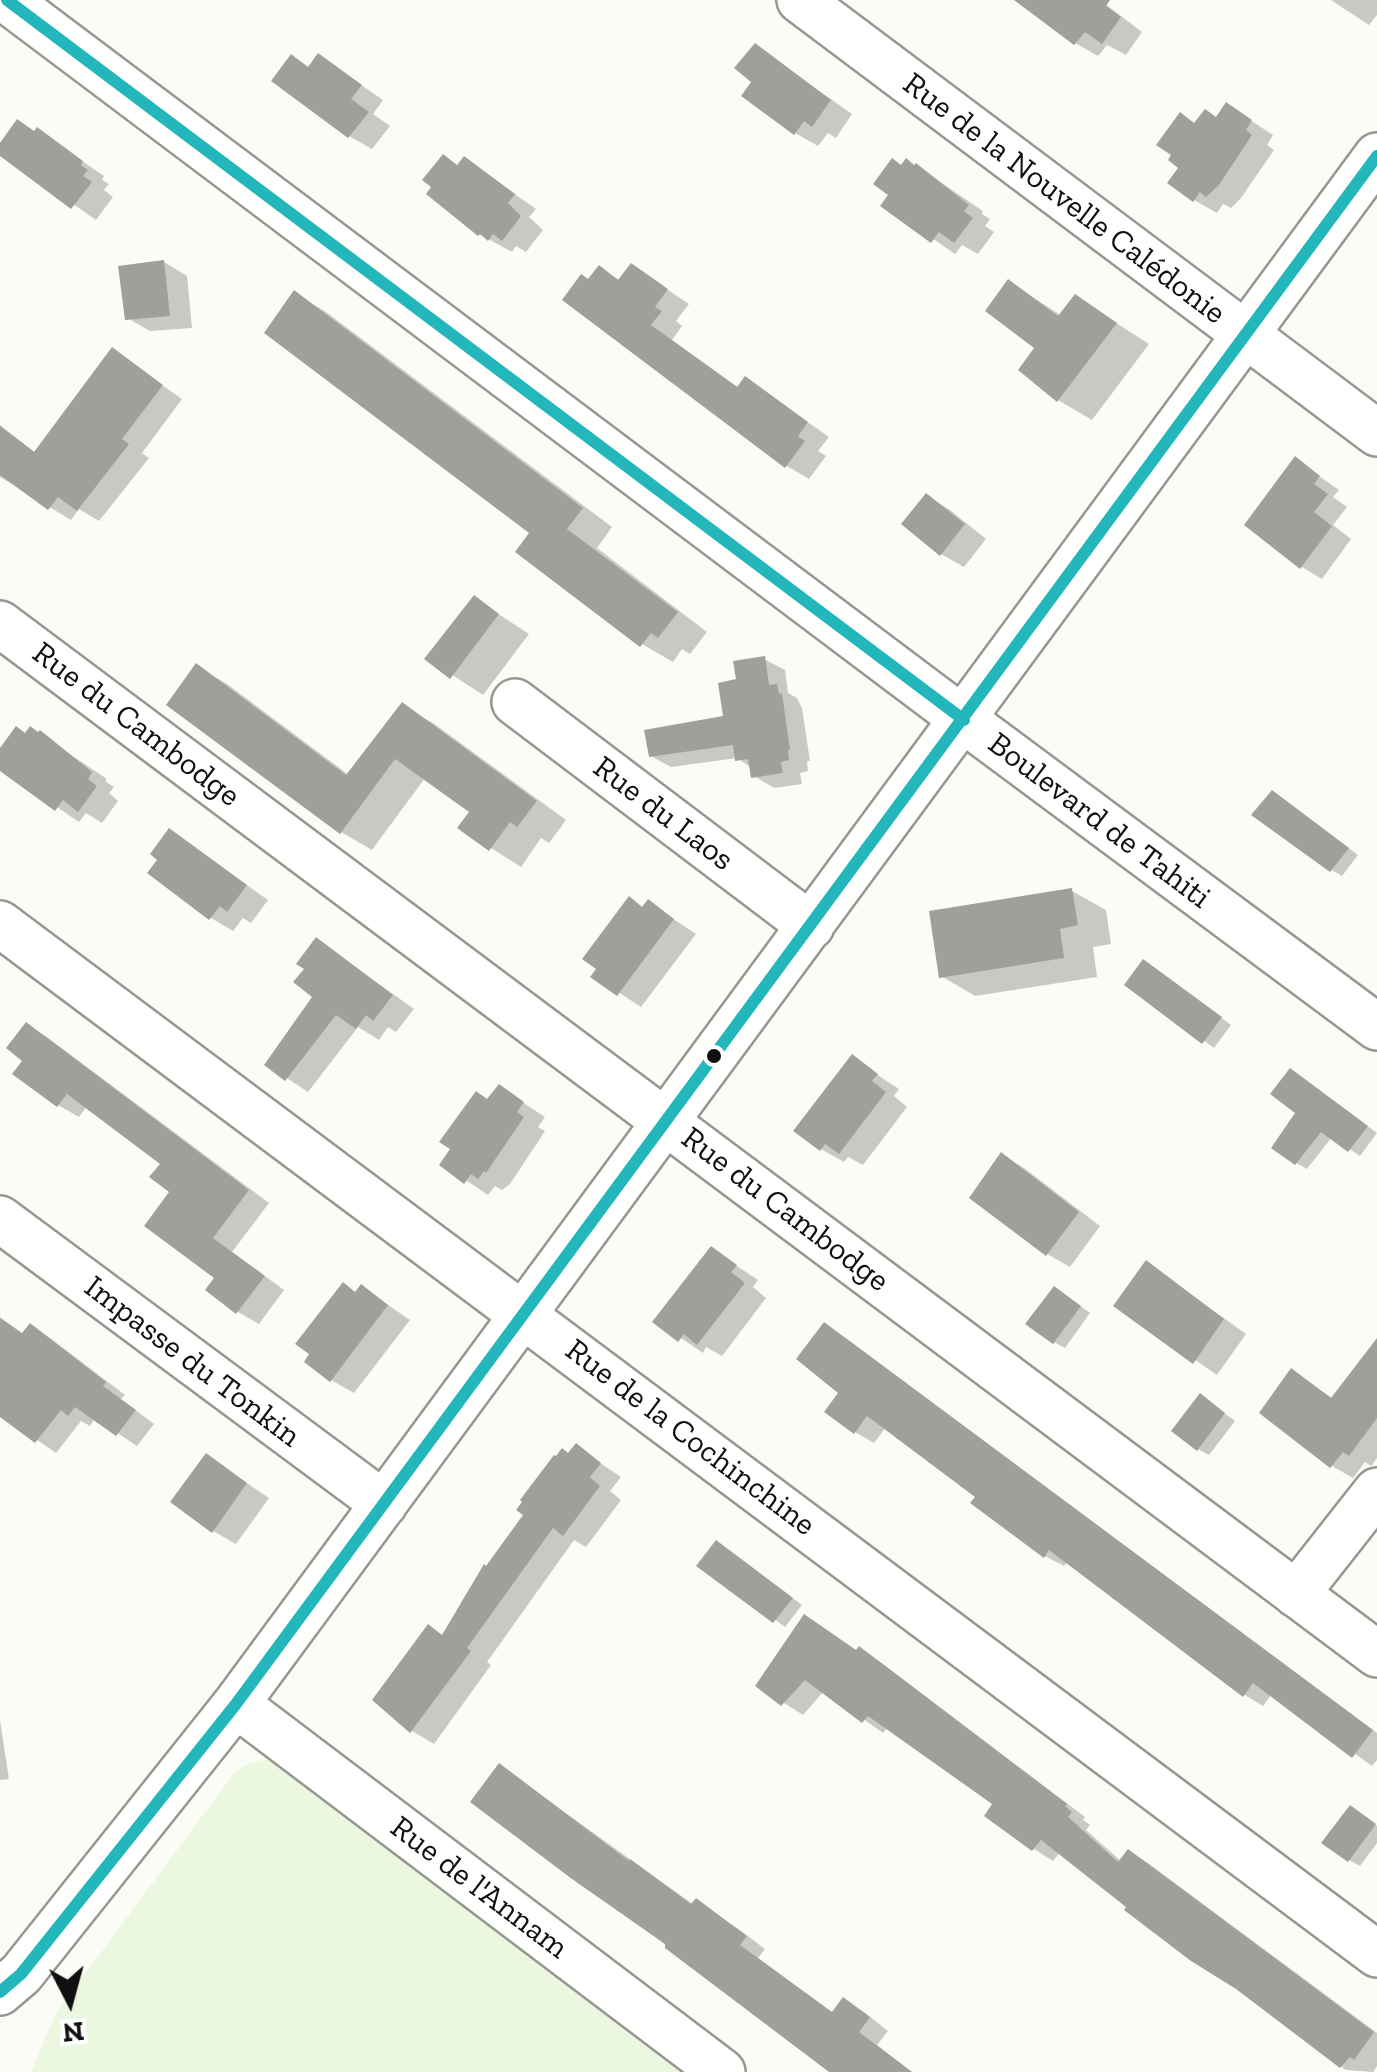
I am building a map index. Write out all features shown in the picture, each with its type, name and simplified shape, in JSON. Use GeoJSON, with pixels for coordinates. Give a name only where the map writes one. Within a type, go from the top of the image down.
{"type":"FeatureCollection","features":[{"type":"Feature","properties":{"kind":"street","name":"Boulevard de Tahiti"},"geometry":{"type":"LineString","coordinates":[[8,0],[1377,1027]]}},
{"type":"Feature","properties":{"kind":"street","name":"Rue de la Nouvelle Calédonie"},"geometry":{"type":"LineString","coordinates":[[800,0],[1377,433]]}},
{"type":"Feature","properties":{"kind":"street"},"geometry":{"type":"LineString","coordinates":[[0,1992],[21,1974],[236,1704],[1377,156]]}},
{"type":"Feature","properties":{"kind":"street","name":"Rue du Cambodge"},"geometry":{"type":"LineString","coordinates":[[0,624],[1377,1654]]}},
{"type":"Feature","properties":{"kind":"street","name":"Rue du Laos"},"geometry":{"type":"LineString","coordinates":[[515,702],[812,926]]}},
{"type":"Feature","properties":{"kind":"street","name":"Rue de la Cochinchine"},"geometry":{"type":"LineString","coordinates":[[0,924],[1377,1954]]}},
{"type":"Feature","properties":{"kind":"street","name":"Impasse du Tonkin"},"geometry":{"type":"LineString","coordinates":[[0,1219],[384,1504]]}},
{"type":"Feature","properties":{"kind":"street"},"geometry":{"type":"LineString","coordinates":[[1296,1594],[1377,1492]]}},
{"type":"Feature","properties":{"kind":"street","name":"Rue de l'Annam"},"geometry":{"type":"LineString","coordinates":[[236,1704],[722,2072]]}},
{"type":"Feature","properties":{"kind":"green space"},"geometry":{"type":"Polygon","coordinates":[[[265,1760],[278,1761],[694,2072],[31,2072],[56,2013],[235,1772],[265,1760]]]}},
{"type":"Feature","properties":{"kind":"building"},"geometry":{"type":"Polygon","coordinates":[[[1014,0],[1110,0],[1106,6],[1121,17],[1102,44],[1085,32],[1074,45],[1014,0]]]}},
{"type":"Feature","properties":{"kind":"building"},"geometry":{"type":"Polygon","coordinates":[[[755,43],[831,100],[812,127],[804,121],[794,135],[741,96],[751,82],[734,68],[755,43]]]}},
{"type":"Feature","properties":{"kind":"building"},"geometry":{"type":"Polygon","coordinates":[[[318,53],[362,85],[351,99],[369,112],[348,138],[271,81],[291,54],[308,67],[318,53]]]}},
{"type":"Feature","properties":{"kind":"building"},"geometry":{"type":"Polygon","coordinates":[[[1226,102],[1252,120],[1246,130],[1252,135],[1219,185],[1206,197],[1200,192],[1193,202],[1167,183],[1178,168],[1168,160],[1171,155],[1156,145],[1180,112],[1194,123],[1205,109],[1216,117],[1226,102]]]}},
{"type":"Feature","properties":{"kind":"building"},"geometry":{"type":"Polygon","coordinates":[[[17,119],[34,131],[37,127],[83,161],[81,165],[88,170],[83,176],[92,182],[71,209],[0,156],[0,143],[17,119]]]}},
{"type":"Feature","properties":{"kind":"building"},"geometry":{"type":"Polygon","coordinates":[[[443,154],[457,165],[464,156],[515,194],[508,203],[521,216],[502,241],[493,234],[488,241],[478,236],[426,194],[431,187],[422,180],[443,154]]]}},
{"type":"Feature","properties":{"kind":"building"},"geometry":{"type":"Polygon","coordinates":[[[892,158],[901,165],[906,158],[916,163],[969,205],[964,211],[973,218],[954,243],[939,232],[931,243],[880,206],[888,195],[873,184],[892,158]]]}},
{"type":"Feature","properties":{"kind":"building"},"geometry":{"type":"Polygon","coordinates":[[[164,260],[170,316],[125,320],[118,266],[164,260]]]}},
{"type":"Feature","properties":{"kind":"building"},"geometry":{"type":"Polygon","coordinates":[[[631,263],[668,289],[655,307],[662,311],[651,325],[737,387],[745,376],[808,422],[798,436],[805,441],[785,468],[562,300],[581,274],[588,279],[599,265],[618,280],[631,263]]]}},
{"type":"Feature","properties":{"kind":"building"},"geometry":{"type":"Polygon","coordinates":[[[1008,279],[1058,316],[1075,294],[1117,323],[1057,402],[1018,370],[1034,348],[985,311],[1008,279]]]}},
{"type":"Feature","properties":{"kind":"building"},"geometry":{"type":"Polygon","coordinates":[[[294,290],[583,508],[567,529],[678,612],[658,638],[651,633],[640,647],[515,552],[529,533],[264,333],[294,290]]]}},
{"type":"Feature","properties":{"kind":"building"},"geometry":{"type":"Polygon","coordinates":[[[112,347],[163,385],[122,439],[129,444],[77,511],[58,497],[48,510],[0,475],[0,426],[34,452],[112,347]]]}},
{"type":"Feature","properties":{"kind":"building"},"geometry":{"type":"Polygon","coordinates":[[[1295,456],[1320,476],[1314,484],[1328,494],[1314,512],[1332,526],[1300,569],[1244,525],[1295,456]]]}},
{"type":"Feature","properties":{"kind":"building"},"geometry":{"type":"Polygon","coordinates":[[[926,493],[965,524],[940,556],[901,524],[926,493]]]}},
{"type":"Feature","properties":{"kind":"building"},"geometry":{"type":"Polygon","coordinates":[[[474,595],[499,614],[450,679],[424,659],[474,595]]]}},
{"type":"Feature","properties":{"kind":"building"},"geometry":{"type":"Polygon","coordinates":[[[765,656],[769,685],[777,684],[779,694],[782,693],[790,750],[789,760],[781,762],[783,773],[751,778],[748,759],[735,761],[733,745],[649,757],[644,730],[723,716],[718,683],[736,679],[733,661],[765,656]]]}},
{"type":"Feature","properties":{"kind":"building"},"geometry":{"type":"Polygon","coordinates":[[[196,663],[346,775],[402,702],[537,801],[517,827],[510,822],[489,851],[457,828],[469,812],[395,759],[340,834],[166,705],[196,663]]]}},
{"type":"Feature","properties":{"kind":"building"},"geometry":{"type":"Polygon","coordinates":[[[16,726],[25,733],[30,726],[40,730],[92,772],[88,779],[97,786],[78,812],[63,800],[55,811],[0,771],[0,748],[16,726]]]}},
{"type":"Feature","properties":{"kind":"building"},"geometry":{"type":"Polygon","coordinates":[[[1272,790],[1349,848],[1330,872],[1251,815],[1272,790]]]}},
{"type":"Feature","properties":{"kind":"building"},"geometry":{"type":"Polygon","coordinates":[[[169,828],[247,885],[227,912],[220,906],[209,920],[147,873],[157,860],[150,854],[169,828]]]}},
{"type":"Feature","properties":{"kind":"building"},"geometry":{"type":"Polygon","coordinates":[[[1072,888],[1078,925],[1060,929],[1064,958],[939,978],[929,911],[1072,888]]]}},
{"type":"Feature","properties":{"kind":"building"},"geometry":{"type":"Polygon","coordinates":[[[629,896],[642,907],[648,899],[674,919],[617,996],[590,977],[596,969],[582,959],[629,896]]]}},
{"type":"Feature","properties":{"kind":"building"},"geometry":{"type":"Polygon","coordinates":[[[316,937],[393,995],[373,1021],[366,1015],[356,1029],[336,1015],[285,1081],[264,1065],[312,997],[293,982],[304,969],[296,964],[316,937]]]}},
{"type":"Feature","properties":{"kind":"building"},"geometry":{"type":"Polygon","coordinates":[[[1143,959],[1222,1017],[1202,1044],[1124,985],[1143,959]]]}},
{"type":"Feature","properties":{"kind":"building"},"geometry":{"type":"Polygon","coordinates":[[[26,1022],[249,1190],[213,1238],[265,1276],[236,1314],[205,1290],[214,1278],[144,1226],[169,1192],[149,1177],[160,1164],[67,1094],[57,1107],[12,1074],[22,1061],[6,1048],[26,1022]]]}},
{"type":"Feature","properties":{"kind":"building"},"geometry":{"type":"Polygon","coordinates":[[[852,1054],[878,1074],[872,1081],[886,1092],[839,1154],[825,1144],[820,1151],[793,1131],[852,1054]]]}},
{"type":"Feature","properties":{"kind":"building"},"geometry":{"type":"Polygon","coordinates":[[[1290,1068],[1368,1126],[1348,1152],[1321,1132],[1295,1165],[1271,1148],[1295,1113],[1270,1094],[1290,1068]]]}},
{"type":"Feature","properties":{"kind":"building"},"geometry":{"type":"Polygon","coordinates":[[[499,1084],[524,1102],[517,1112],[524,1117],[486,1173],[478,1179],[471,1174],[464,1184],[439,1165],[450,1149],[439,1142],[476,1091],[487,1099],[499,1084]]]}},
{"type":"Feature","properties":{"kind":"building"},"geometry":{"type":"Polygon","coordinates":[[[1001,1152],[1079,1212],[1046,1256],[969,1198],[1001,1152]]]}},
{"type":"Feature","properties":{"kind":"building"},"geometry":{"type":"Polygon","coordinates":[[[711,1246],[737,1265],[731,1272],[745,1283],[697,1345],[684,1334],[678,1342],[652,1322],[711,1246]]]}},
{"type":"Feature","properties":{"kind":"building"},"geometry":{"type":"Polygon","coordinates":[[[1146,1260],[1224,1319],[1193,1364],[1113,1306],[1146,1260]]]}},
{"type":"Feature","properties":{"kind":"building"},"geometry":{"type":"Polygon","coordinates":[[[343,1282],[355,1292],[361,1284],[388,1305],[330,1382],[304,1362],[309,1354],[295,1344],[343,1282]]]}},
{"type":"Feature","properties":{"kind":"building"},"geometry":{"type":"Polygon","coordinates":[[[1054,1286],[1081,1306],[1053,1344],[1025,1324],[1054,1286]]]}},
{"type":"Feature","properties":{"kind":"building"},"geometry":{"type":"Polygon","coordinates":[[[0,1318],[22,1333],[30,1323],[136,1410],[116,1436],[75,1407],[68,1416],[61,1410],[35,1443],[0,1417],[0,1318]]]}},
{"type":"Feature","properties":{"kind":"building"},"geometry":{"type":"Polygon","coordinates":[[[824,1322],[1373,1730],[1352,1758],[1253,1683],[1243,1697],[1049,1550],[1044,1558],[970,1503],[975,1497],[867,1416],[854,1434],[824,1412],[838,1393],[796,1359],[824,1322]]]}},
{"type":"Feature","properties":{"kind":"building"},"geometry":{"type":"Polygon","coordinates":[[[1377,1338],[1377,1418],[1349,1456],[1343,1452],[1330,1468],[1259,1413],[1291,1368],[1331,1398],[1377,1338]]]}},
{"type":"Feature","properties":{"kind":"building"},"geometry":{"type":"Polygon","coordinates":[[[1200,1393],[1225,1413],[1197,1451],[1171,1431],[1200,1393]]]}},
{"type":"Feature","properties":{"kind":"building"},"geometry":{"type":"Polygon","coordinates":[[[576,1443],[601,1463],[590,1477],[600,1486],[563,1536],[553,1528],[467,1648],[471,1651],[410,1733],[372,1700],[428,1624],[442,1635],[484,1564],[523,1515],[516,1510],[520,1500],[554,1455],[562,1448],[568,1453],[576,1443]]]}},
{"type":"Feature","properties":{"kind":"building"},"geometry":{"type":"Polygon","coordinates":[[[206,1453],[247,1483],[212,1533],[170,1502],[206,1453]]]}},
{"type":"Feature","properties":{"kind":"building"},"geometry":{"type":"Polygon","coordinates":[[[716,1540],[793,1598],[773,1623],[696,1566],[716,1540]]]}},
{"type":"Feature","properties":{"kind":"building"},"geometry":{"type":"Polygon","coordinates":[[[804,1614],[856,1650],[859,1646],[1067,1804],[1072,1812],[1068,1817],[1118,1862],[1128,1849],[1374,2032],[1354,2060],[1350,2057],[1340,2068],[1124,1910],[1126,1907],[1041,1840],[1032,1851],[984,1816],[992,1804],[868,1716],[862,1723],[805,1680],[781,1706],[755,1686],[804,1614]]]}},
{"type":"Feature","properties":{"kind":"building"},"geometry":{"type":"Polygon","coordinates":[[[499,1763],[629,1861],[691,1904],[696,1898],[747,1936],[740,1945],[832,2012],[843,1997],[870,2017],[859,2032],[912,2072],[829,2072],[665,1948],[665,1944],[470,1802],[499,1763]]]}},
{"type":"Feature","properties":{"kind":"building"},"geometry":{"type":"Polygon","coordinates":[[[1350,1805],[1376,1824],[1348,1862],[1321,1843],[1350,1805]]]}},
{"type":"Feature","properties":{"kind":"transit line"},"geometry":{"type":"LineString","coordinates":[[7,0],[964,720]]}},
{"type":"Feature","properties":{"kind":"transit line"},"geometry":{"type":"LineString","coordinates":[[0,1992],[21,1974],[236,1704],[1377,156]]}}]}
